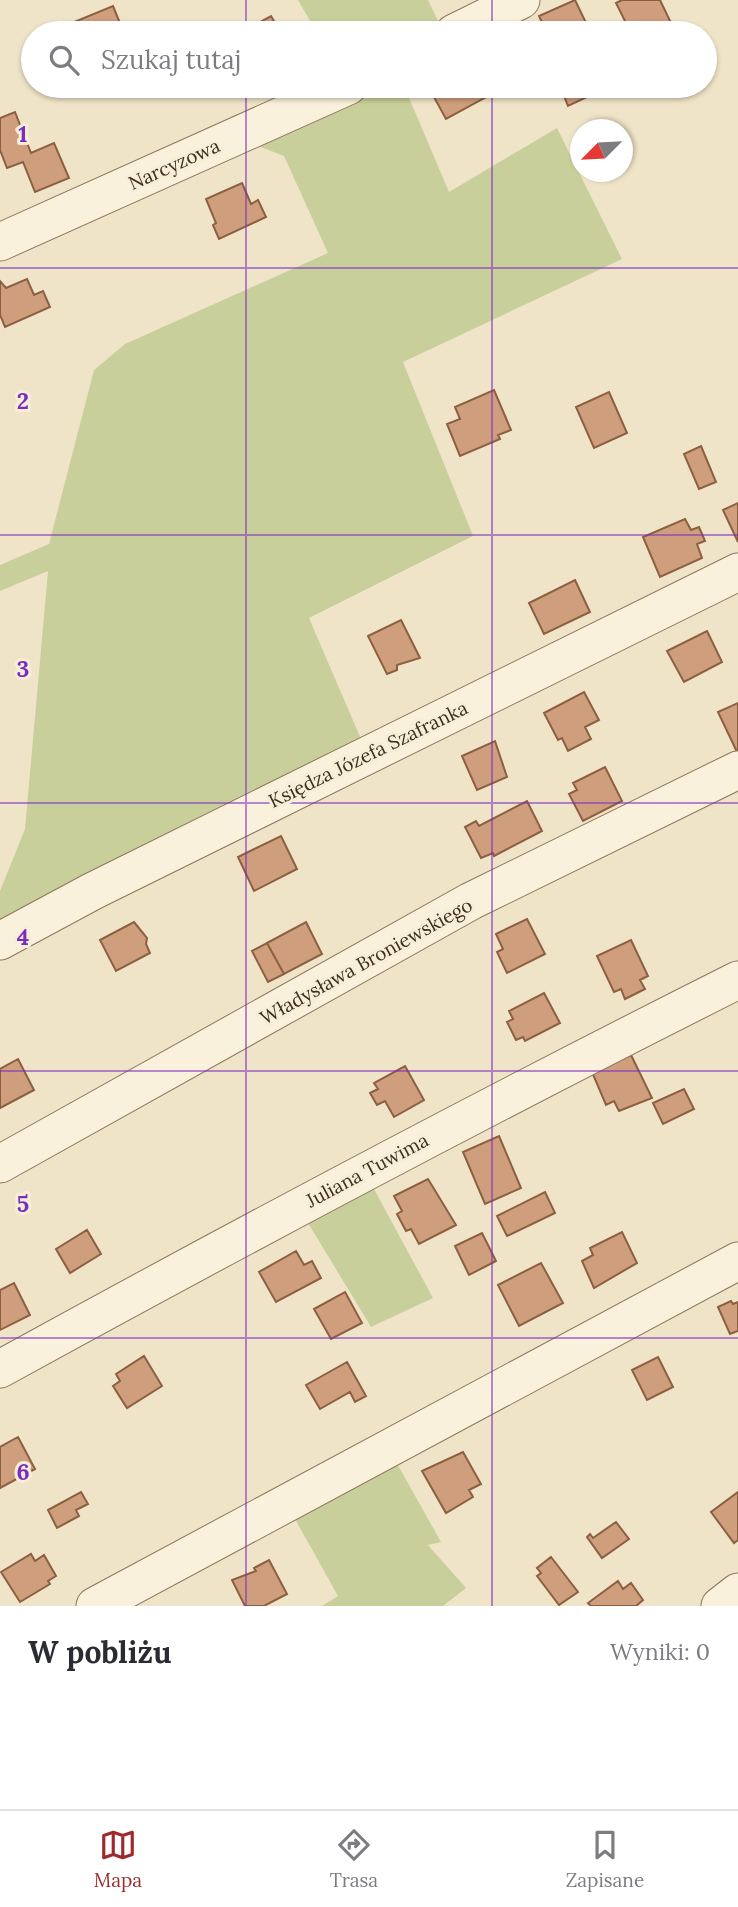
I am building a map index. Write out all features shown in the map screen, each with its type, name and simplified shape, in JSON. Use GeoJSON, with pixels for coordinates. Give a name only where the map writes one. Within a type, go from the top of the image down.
{"type":"FeatureCollection","features":[{"type":"Feature","properties":{"kind":"street"},"geometry":{"type":"LineString","coordinates":[[478,21],[521,0]]}},
{"type":"Feature","properties":{"kind":"street","name":"Narcyzowa"},"geometry":{"type":"LineString","coordinates":[[0,242],[321,98]]}},
{"type":"Feature","properties":{"kind":"street","name":"Księdza Józefa Szafranka"},"geometry":{"type":"LineString","coordinates":[[0,941],[130,872],[738,572]]}},
{"type":"Feature","properties":{"kind":"street","name":"Władysława Broniewskiego"},"geometry":{"type":"LineString","coordinates":[[0,1164],[471,901],[738,770]]}},
{"type":"Feature","properties":{"kind":"street","name":"Juliana Tuwima"},"geometry":{"type":"LineString","coordinates":[[0,1369],[281,1216],[738,980]]}},
{"type":"Feature","properties":{"kind":"street"},"geometry":{"type":"LineString","coordinates":[[95,1606],[738,1261]]}},
{"type":"Feature","properties":{"kind":"street"},"geometry":{"type":"LineString","coordinates":[[720,1606],[738,1592]]}},
{"type":"Feature","properties":{"kind":"green space"},"geometry":{"type":"Polygon","coordinates":[[[298,0],[428,0],[438,21],[310,21],[298,0]]]}},
{"type":"Feature","properties":{"kind":"green space"},"geometry":{"type":"Polygon","coordinates":[[[355,98],[409,98],[449,192],[557,128],[570,154],[570,182],[584,182],[622,259],[403,362],[473,536],[309,618],[361,739],[0,925],[0,891],[25,829],[48,571],[0,591],[0,565],[49,544],[94,370],[125,344],[328,253],[284,156],[258,146],[355,98]]]}},
{"type":"Feature","properties":{"kind":"green space"},"geometry":{"type":"Polygon","coordinates":[[[368,1178],[433,1298],[371,1327],[302,1213],[368,1178]]]}},
{"type":"Feature","properties":{"kind":"green space"},"geometry":{"type":"Polygon","coordinates":[[[395,1460],[441,1542],[428,1545],[466,1588],[443,1606],[322,1606],[338,1596],[295,1519],[395,1460]]]}},
{"type":"Feature","properties":{"kind":"building"},"geometry":{"type":"Polygon","coordinates":[[[575,0],[585,21],[541,21],[539,16],[575,0]]]}},
{"type":"Feature","properties":{"kind":"building"},"geometry":{"type":"Polygon","coordinates":[[[622,0],[660,0],[670,21],[625,21],[616,3],[622,0]]]}},
{"type":"Feature","properties":{"kind":"building"},"geometry":{"type":"Polygon","coordinates":[[[113,6],[119,21],[76,21],[113,6]]]}},
{"type":"Feature","properties":{"kind":"building"},"geometry":{"type":"Polygon","coordinates":[[[434,98],[485,98],[446,119],[434,98]]]}},
{"type":"Feature","properties":{"kind":"building"},"geometry":{"type":"Polygon","coordinates":[[[565,98],[585,98],[568,106],[565,98]]]}},
{"type":"Feature","properties":{"kind":"building"},"geometry":{"type":"Polygon","coordinates":[[[15,112],[31,153],[54,143],[69,178],[35,192],[23,162],[7,168],[0,150],[0,118],[15,112]]]}},
{"type":"Feature","properties":{"kind":"building"},"geometry":{"type":"Polygon","coordinates":[[[242,183],[251,204],[258,200],[266,217],[219,239],[206,199],[242,183]]]}},
{"type":"Feature","properties":{"kind":"building"},"geometry":{"type":"Polygon","coordinates":[[[27,279],[34,295],[43,291],[50,307],[5,327],[0,315],[0,281],[6,288],[27,279]]]}},
{"type":"Feature","properties":{"kind":"building"},"geometry":{"type":"Polygon","coordinates":[[[494,390],[511,430],[498,435],[500,439],[460,456],[447,424],[460,419],[455,407],[494,390]]]}},
{"type":"Feature","properties":{"kind":"building"},"geometry":{"type":"Polygon","coordinates":[[[609,392],[627,433],[594,448],[576,407],[609,392]]]}},
{"type":"Feature","properties":{"kind":"building"},"geometry":{"type":"Polygon","coordinates":[[[701,446],[716,482],[699,489],[684,454],[701,446]]]}},
{"type":"Feature","properties":{"kind":"building"},"geometry":{"type":"Polygon","coordinates":[[[738,503],[738,542],[723,510],[738,503]]]}},
{"type":"Feature","properties":{"kind":"building"},"geometry":{"type":"Polygon","coordinates":[[[685,519],[691,530],[699,527],[705,541],[697,544],[702,558],[660,577],[643,537],[685,519]]]}},
{"type":"Feature","properties":{"kind":"building"},"geometry":{"type":"Polygon","coordinates":[[[575,580],[590,612],[544,634],[529,603],[575,580]]]}},
{"type":"Feature","properties":{"kind":"building"},"geometry":{"type":"Polygon","coordinates":[[[401,620],[420,658],[397,665],[397,670],[387,674],[368,636],[401,620]]]}},
{"type":"Feature","properties":{"kind":"building"},"geometry":{"type":"Polygon","coordinates":[[[707,631],[722,662],[684,682],[667,651],[707,631]]]}},
{"type":"Feature","properties":{"kind":"building"},"geometry":{"type":"Polygon","coordinates":[[[584,692],[599,720],[585,727],[591,739],[568,751],[562,738],[558,740],[544,713],[584,692]]]}},
{"type":"Feature","properties":{"kind":"building"},"geometry":{"type":"Polygon","coordinates":[[[738,703],[738,752],[737,752],[718,712],[738,703]]]}},
{"type":"Feature","properties":{"kind":"building"},"geometry":{"type":"Polygon","coordinates":[[[495,741],[507,777],[477,790],[462,756],[495,741]]]}},
{"type":"Feature","properties":{"kind":"building"},"geometry":{"type":"Polygon","coordinates":[[[605,767],[622,801],[583,821],[569,794],[577,790],[573,783],[605,767]]]}},
{"type":"Feature","properties":{"kind":"building"},"geometry":{"type":"Polygon","coordinates":[[[527,801],[542,831],[494,856],[493,853],[481,858],[465,827],[476,821],[479,826],[527,801]]]}},
{"type":"Feature","properties":{"kind":"building"},"geometry":{"type":"Polygon","coordinates":[[[281,836],[297,869],[254,891],[238,857],[281,836]]]}},
{"type":"Feature","properties":{"kind":"building"},"geometry":{"type":"Polygon","coordinates":[[[527,919],[545,954],[507,973],[497,952],[503,949],[496,934],[527,919]]]}},
{"type":"Feature","properties":{"kind":"building"},"geometry":{"type":"Polygon","coordinates":[[[134,922],[147,938],[146,944],[150,953],[116,971],[100,940],[134,922]]]}},
{"type":"Feature","properties":{"kind":"building"},"geometry":{"type":"Polygon","coordinates":[[[306,922],[322,954],[284,974],[267,943],[306,922]]]}},
{"type":"Feature","properties":{"kind":"building"},"geometry":{"type":"Polygon","coordinates":[[[631,940],[648,976],[640,980],[645,989],[625,999],[621,989],[614,992],[597,956],[631,940]]]}},
{"type":"Feature","properties":{"kind":"building"},"geometry":{"type":"Polygon","coordinates":[[[267,943],[284,974],[268,982],[252,951],[267,943]]]}},
{"type":"Feature","properties":{"kind":"building"},"geometry":{"type":"Polygon","coordinates":[[[544,993],[560,1023],[525,1041],[523,1037],[516,1040],[507,1022],[513,1019],[509,1011],[544,993]]]}},
{"type":"Feature","properties":{"kind":"building"},"geometry":{"type":"Polygon","coordinates":[[[631,1055],[652,1098],[619,1111],[614,1101],[606,1105],[592,1072],[631,1055]]]}},
{"type":"Feature","properties":{"kind":"building"},"geometry":{"type":"Polygon","coordinates":[[[18,1059],[34,1090],[0,1108],[0,1069],[18,1059]]]}},
{"type":"Feature","properties":{"kind":"building"},"geometry":{"type":"Polygon","coordinates":[[[405,1066],[424,1100],[394,1117],[385,1101],[377,1105],[370,1093],[378,1089],[374,1083],[405,1066]]]}},
{"type":"Feature","properties":{"kind":"building"},"geometry":{"type":"Polygon","coordinates":[[[684,1089],[694,1109],[663,1124],[653,1103],[684,1089]]]}},
{"type":"Feature","properties":{"kind":"building"},"geometry":{"type":"Polygon","coordinates":[[[499,1136],[521,1188],[485,1204],[463,1152],[499,1136]]]}},
{"type":"Feature","properties":{"kind":"building"},"geometry":{"type":"Polygon","coordinates":[[[428,1179],[456,1225],[419,1244],[411,1229],[406,1231],[397,1214],[402,1211],[394,1196],[428,1179]]]}},
{"type":"Feature","properties":{"kind":"building"},"geometry":{"type":"Polygon","coordinates":[[[545,1192],[555,1213],[507,1236],[497,1216],[545,1192]]]}},
{"type":"Feature","properties":{"kind":"building"},"geometry":{"type":"Polygon","coordinates":[[[87,1230],[101,1254],[70,1273],[56,1249],[87,1230]]]}},
{"type":"Feature","properties":{"kind":"building"},"geometry":{"type":"Polygon","coordinates":[[[622,1232],[637,1263],[594,1288],[582,1261],[593,1255],[590,1248],[622,1232]]]}},
{"type":"Feature","properties":{"kind":"building"},"geometry":{"type":"Polygon","coordinates":[[[482,1233],[496,1261],[469,1275],[455,1246],[482,1233]]]}},
{"type":"Feature","properties":{"kind":"building"},"geometry":{"type":"Polygon","coordinates":[[[296,1251],[304,1265],[312,1261],[321,1278],[276,1302],[259,1272],[296,1251]]]}},
{"type":"Feature","properties":{"kind":"building"},"geometry":{"type":"Polygon","coordinates":[[[541,1263],[563,1303],[519,1326],[498,1285],[541,1263]]]}},
{"type":"Feature","properties":{"kind":"building"},"geometry":{"type":"Polygon","coordinates":[[[14,1283],[30,1315],[0,1330],[0,1290],[14,1283]]]}},
{"type":"Feature","properties":{"kind":"building"},"geometry":{"type":"Polygon","coordinates":[[[345,1292],[362,1323],[331,1339],[314,1309],[345,1292]]]}},
{"type":"Feature","properties":{"kind":"building"},"geometry":{"type":"Polygon","coordinates":[[[731,1301],[733,1304],[738,1302],[738,1331],[730,1334],[718,1307],[731,1301]]]}},
{"type":"Feature","properties":{"kind":"building"},"geometry":{"type":"Polygon","coordinates":[[[144,1356],[162,1386],[127,1408],[113,1386],[120,1381],[116,1374],[144,1356]]]}},
{"type":"Feature","properties":{"kind":"building"},"geometry":{"type":"Polygon","coordinates":[[[658,1357],[673,1387],[647,1400],[632,1370],[658,1357]]]}},
{"type":"Feature","properties":{"kind":"building"},"geometry":{"type":"Polygon","coordinates":[[[347,1362],[366,1396],[355,1402],[350,1392],[320,1409],[306,1385],[347,1362]]]}},
{"type":"Feature","properties":{"kind":"building"},"geometry":{"type":"Polygon","coordinates":[[[18,1437],[35,1469],[0,1488],[0,1447],[18,1437]]]}},
{"type":"Feature","properties":{"kind":"building"},"geometry":{"type":"Polygon","coordinates":[[[463,1452],[481,1484],[469,1490],[473,1497],[446,1513],[422,1471],[463,1452]]]}},
{"type":"Feature","properties":{"kind":"building"},"geometry":{"type":"Polygon","coordinates":[[[81,1492],[88,1504],[76,1510],[79,1516],[57,1528],[48,1510],[81,1492]]]}},
{"type":"Feature","properties":{"kind":"building"},"geometry":{"type":"Polygon","coordinates":[[[738,1492],[738,1540],[734,1543],[711,1512],[738,1492]]]}},
{"type":"Feature","properties":{"kind":"building"},"geometry":{"type":"Polygon","coordinates":[[[616,1522],[629,1539],[602,1558],[587,1537],[590,1534],[593,1538],[616,1522]]]}},
{"type":"Feature","properties":{"kind":"building"},"geometry":{"type":"Polygon","coordinates":[[[31,1554],[35,1561],[44,1555],[56,1576],[48,1581],[50,1584],[20,1602],[1,1572],[31,1554]]]}},
{"type":"Feature","properties":{"kind":"building"},"geometry":{"type":"Polygon","coordinates":[[[551,1557],[578,1592],[559,1605],[537,1576],[541,1573],[537,1568],[551,1557]]]}},
{"type":"Feature","properties":{"kind":"building"},"geometry":{"type":"Polygon","coordinates":[[[269,1560],[287,1594],[264,1606],[245,1606],[232,1580],[256,1571],[254,1568],[269,1560]]]}},
{"type":"Feature","properties":{"kind":"building"},"geometry":{"type":"Polygon","coordinates":[[[618,1581],[623,1589],[631,1583],[643,1600],[636,1606],[591,1606],[588,1603],[618,1581]]]}}]}
